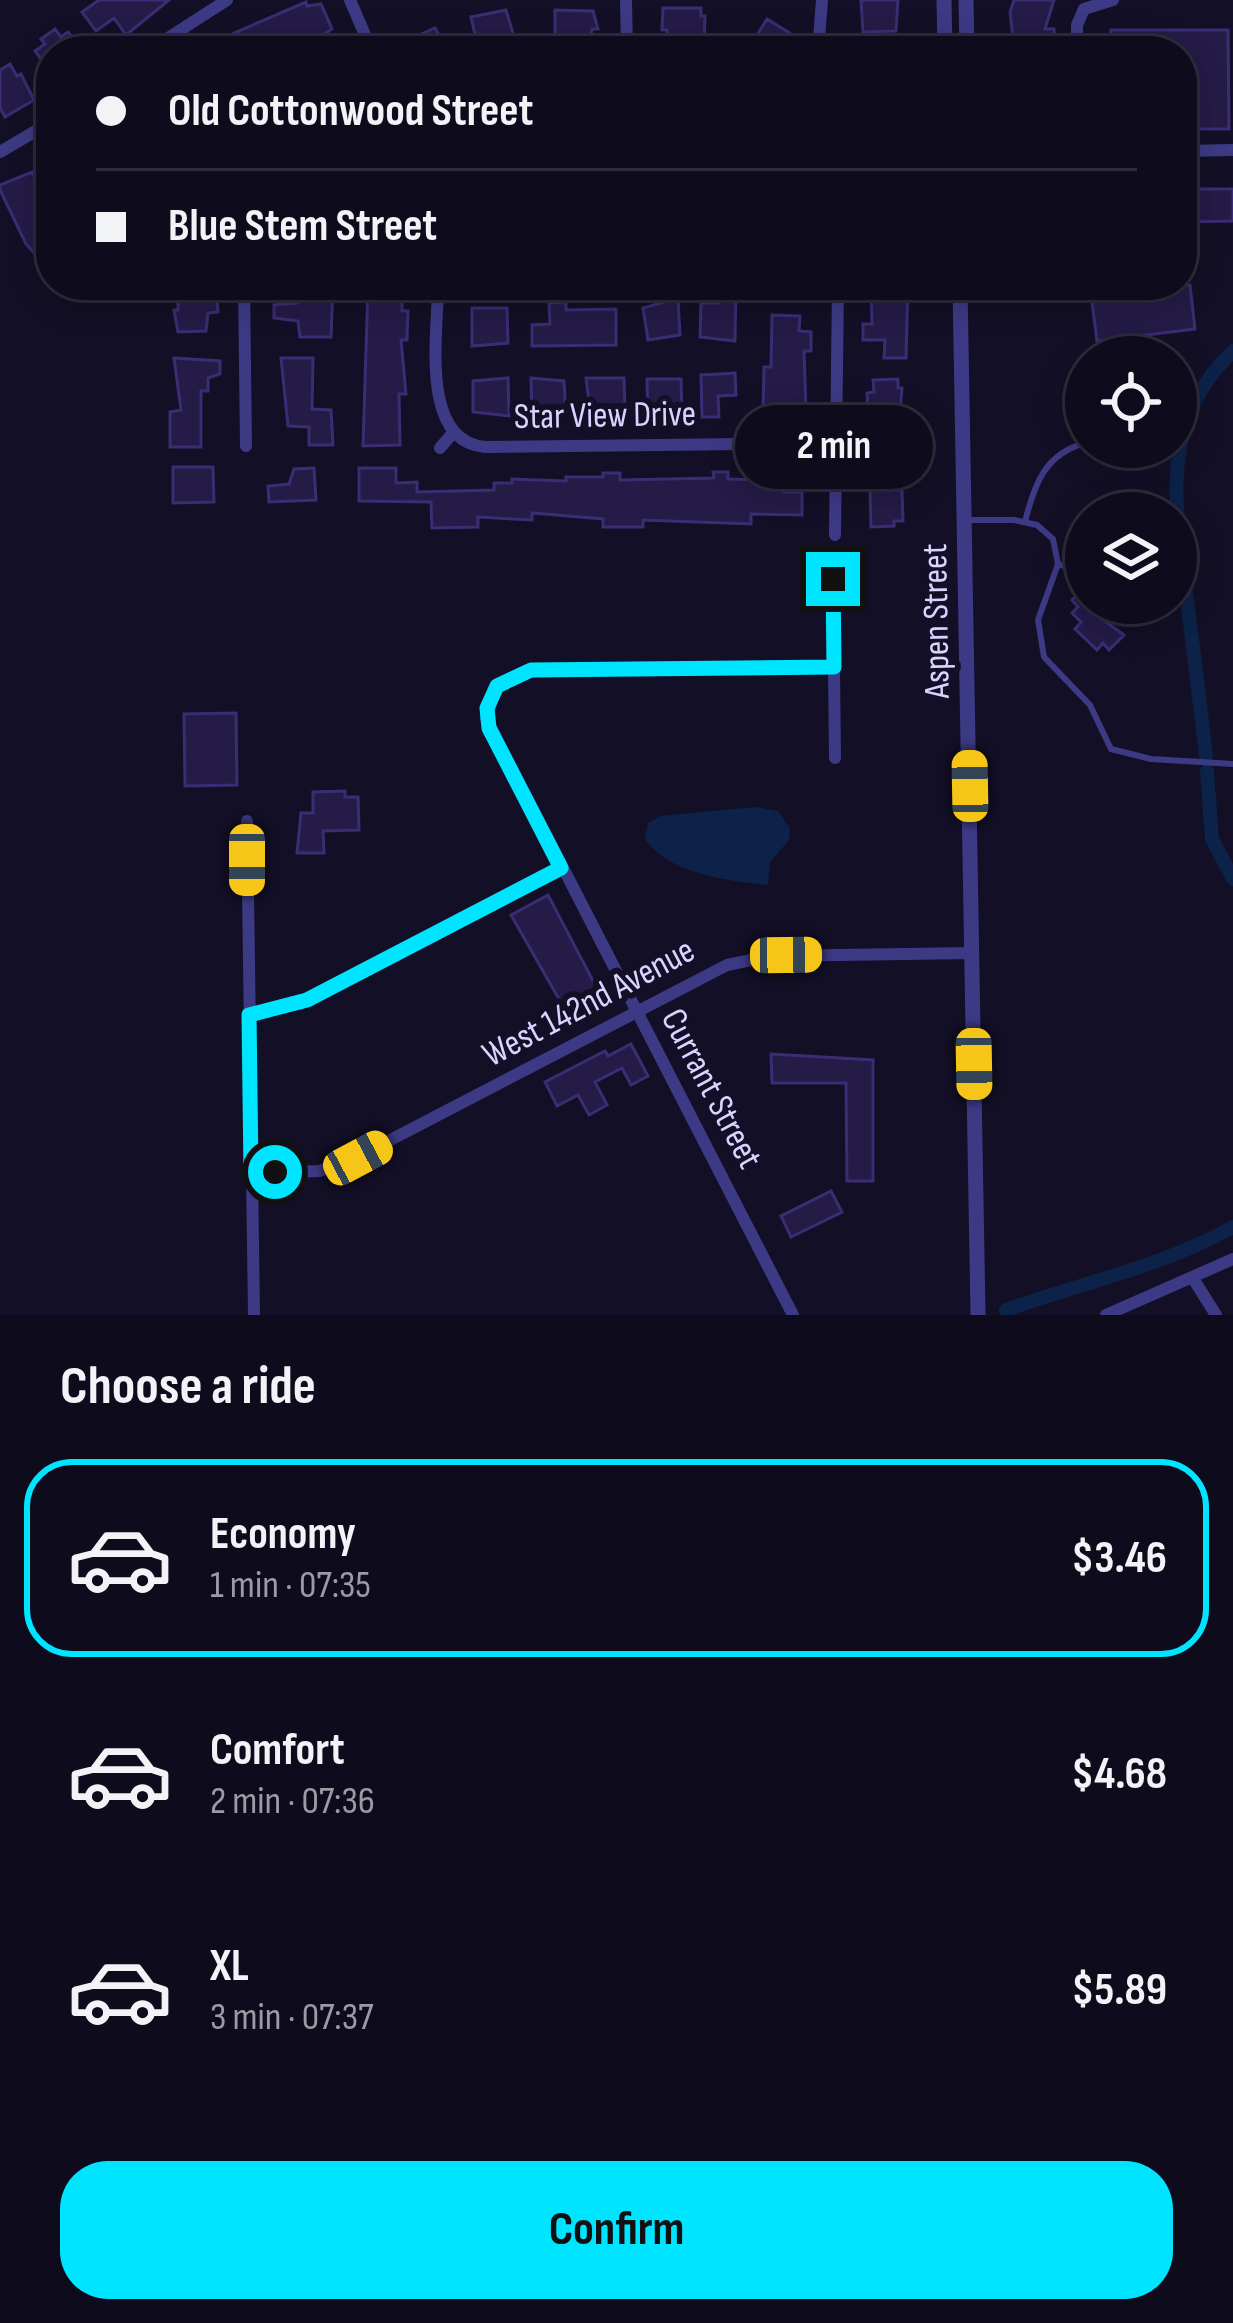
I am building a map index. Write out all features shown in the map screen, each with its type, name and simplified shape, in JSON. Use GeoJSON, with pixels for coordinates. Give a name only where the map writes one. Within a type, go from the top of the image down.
{"type":"FeatureCollection","features":[{"type":"Feature","properties":{"kind":"street"},"geometry":{"type":"LineString","coordinates":[[171,36],[227,0]]}},
{"type":"Feature","properties":{"kind":"street"},"geometry":{"type":"LineString","coordinates":[[350,0],[366,36]]}},
{"type":"Feature","properties":{"kind":"street"},"geometry":{"type":"LineString","coordinates":[[626,0],[626,36]]}},
{"type":"Feature","properties":{"kind":"street"},"geometry":{"type":"LineString","coordinates":[[819,36],[822,0]]}},
{"type":"Feature","properties":{"kind":"street"},"geometry":{"type":"LineString","coordinates":[[944,0],[945,36]]}},
{"type":"Feature","properties":{"kind":"street"},"geometry":{"type":"LineString","coordinates":[[966,0],[967,36]]}},
{"type":"Feature","properties":{"kind":"street"},"geometry":{"type":"LineString","coordinates":[[1077,36],[1084,9],[1113,0]]}},
{"type":"Feature","properties":{"kind":"street"},"geometry":{"type":"LineString","coordinates":[[0,152],[36,132]]}},
{"type":"Feature","properties":{"kind":"street"},"geometry":{"type":"LineString","coordinates":[[1197,151],[1233,150]]}},
{"type":"Feature","properties":{"kind":"street"},"geometry":{"type":"LineString","coordinates":[[244,300],[246,446]]}},
{"type":"Feature","properties":{"kind":"street"},"geometry":{"type":"LineString","coordinates":[[438,300],[439,407],[452,434],[440,448]]}},
{"type":"Feature","properties":{"kind":"street"},"geometry":{"type":"LineString","coordinates":[[835,535],[838,300]]}},
{"type":"Feature","properties":{"kind":"street","name":"Aspen Street"},"geometry":{"type":"LineString","coordinates":[[961,300],[977,1315]]}},
{"type":"Feature","properties":{"kind":"street","name":"Star View Drive"},"geometry":{"type":"LineString","coordinates":[[452,434],[485,447],[834,443]]}},
{"type":"Feature","properties":{"kind":"street"},"geometry":{"type":"LineString","coordinates":[[833,579],[835,758]]}},
{"type":"Feature","properties":{"kind":"street","name":"Currant Street"},"geometry":{"type":"LineString","coordinates":[[793,1315],[489,728],[490,697],[506,678],[531,670],[834,667]]}},
{"type":"Feature","properties":{"kind":"street"},"geometry":{"type":"LineString","coordinates":[[247,820],[254,1315]]}},
{"type":"Feature","properties":{"kind":"street"},"geometry":{"type":"LineString","coordinates":[[249,1015],[307,1000],[561,868]]}},
{"type":"Feature","properties":{"kind":"street","name":"West 142nd Avenue"},"geometry":{"type":"LineString","coordinates":[[251,1173],[320,1171],[349,1162],[727,965],[757,957],[972,953]]}},
{"type":"Feature","properties":{"kind":"street"},"geometry":{"type":"LineString","coordinates":[[1106,1315],[1233,1259]]}},
{"type":"Feature","properties":{"kind":"street"},"geometry":{"type":"LineString","coordinates":[[1194,1280],[1216,1315]]}},
{"type":"Feature","properties":{"kind":"lane"},"geometry":{"type":"LineString","coordinates":[[1024,522],[1038,478],[1054,457],[1065,452]]}},
{"type":"Feature","properties":{"kind":"lane"},"geometry":{"type":"LineString","coordinates":[[965,520],[1024,522],[1053,539],[1058,564],[1038,620],[1044,657],[1090,705],[1103,741],[1111,748],[1151,759],[1233,764]]}},
{"type":"Feature","properties":{"kind":"lane"},"geometry":{"type":"LineString","coordinates":[[1058,564],[1065,566]]}},
{"type":"Feature","properties":{"kind":"water"},"geometry":{"type":"Polygon","coordinates":[[[755,807],[778,811],[790,828],[789,840],[770,862],[768,885],[684,868],[655,851],[645,839],[648,823],[660,816],[755,807]]]}},
{"type":"Feature","properties":{"kind":"building"},"geometry":{"type":"Polygon","coordinates":[[[99,0],[169,0],[126,35],[114,18],[96,31],[82,12],[99,0]]]}},
{"type":"Feature","properties":{"kind":"building"},"geometry":{"type":"Polygon","coordinates":[[[861,0],[898,0],[896,31],[863,32],[861,0]]]}},
{"type":"Feature","properties":{"kind":"building"},"geometry":{"type":"Polygon","coordinates":[[[1014,0],[1054,0],[1045,29],[1054,29],[1054,36],[1013,36],[1014,0]]]}},
{"type":"Feature","properties":{"kind":"building"},"geometry":{"type":"Polygon","coordinates":[[[306,2],[307,6],[321,4],[332,29],[325,36],[234,33],[306,2]]]}},
{"type":"Feature","properties":{"kind":"building"},"geometry":{"type":"Polygon","coordinates":[[[663,8],[701,8],[705,16],[704,36],[667,36],[667,30],[662,30],[663,8]]]}},
{"type":"Feature","properties":{"kind":"building"},"geometry":{"type":"Polygon","coordinates":[[[506,10],[514,36],[475,36],[471,17],[506,10]]]}},
{"type":"Feature","properties":{"kind":"building"},"geometry":{"type":"Polygon","coordinates":[[[555,10],[593,11],[598,29],[592,29],[591,36],[555,36],[555,10]]]}},
{"type":"Feature","properties":{"kind":"building"},"geometry":{"type":"Polygon","coordinates":[[[767,19],[794,36],[756,36],[767,19]]]}},
{"type":"Feature","properties":{"kind":"building"},"geometry":{"type":"Polygon","coordinates":[[[1111,30],[1228,30],[1229,129],[1197,129],[1197,36],[1111,36],[1111,30]]]}},
{"type":"Feature","properties":{"kind":"building"},"geometry":{"type":"Polygon","coordinates":[[[10,64],[17,76],[21,74],[34,100],[5,117],[0,108],[0,70],[10,64]]]}},
{"type":"Feature","properties":{"kind":"building"},"geometry":{"type":"Polygon","coordinates":[[[32,172],[36,255],[26,244],[0,185],[32,172]]]}},
{"type":"Feature","properties":{"kind":"building"},"geometry":{"type":"Polygon","coordinates":[[[1197,189],[1233,189],[1233,221],[1197,222],[1197,189]]]}},
{"type":"Feature","properties":{"kind":"building"},"geometry":{"type":"Polygon","coordinates":[[[178,300],[217,300],[218,312],[208,313],[206,331],[178,332],[174,310],[178,310],[178,300]]]}},
{"type":"Feature","properties":{"kind":"building"},"geometry":{"type":"Polygon","coordinates":[[[332,300],[331,337],[300,337],[298,321],[274,318],[274,305],[332,300]]]}},
{"type":"Feature","properties":{"kind":"building"},"geometry":{"type":"Polygon","coordinates":[[[368,300],[402,300],[402,311],[408,311],[407,340],[401,340],[406,394],[399,394],[400,445],[363,446],[368,300]]]}},
{"type":"Feature","properties":{"kind":"building"},"geometry":{"type":"Polygon","coordinates":[[[678,300],[680,335],[648,340],[643,308],[678,300]]]}},
{"type":"Feature","properties":{"kind":"building"},"geometry":{"type":"Polygon","coordinates":[[[736,300],[735,341],[700,337],[701,303],[736,300]]]}},
{"type":"Feature","properties":{"kind":"building"},"geometry":{"type":"Polygon","coordinates":[[[871,300],[908,300],[906,358],[884,358],[885,340],[863,340],[863,324],[872,324],[871,300]]]}},
{"type":"Feature","properties":{"kind":"building"},"geometry":{"type":"Polygon","coordinates":[[[1092,300],[1192,300],[1195,329],[1096,336],[1092,300]]]}},
{"type":"Feature","properties":{"kind":"building"},"geometry":{"type":"Polygon","coordinates":[[[566,302],[566,310],[616,309],[616,345],[532,346],[532,325],[550,324],[549,303],[566,302]]]}},
{"type":"Feature","properties":{"kind":"building"},"geometry":{"type":"Polygon","coordinates":[[[472,308],[507,308],[508,343],[472,346],[472,308]]]}},
{"type":"Feature","properties":{"kind":"building"},"geometry":{"type":"Polygon","coordinates":[[[772,315],[800,316],[799,331],[811,332],[811,351],[804,351],[806,409],[763,410],[764,367],[771,367],[772,315]]]}},
{"type":"Feature","properties":{"kind":"building"},"geometry":{"type":"Polygon","coordinates":[[[174,358],[220,361],[220,374],[208,378],[208,391],[201,391],[201,447],[170,447],[170,412],[181,410],[174,358]]]}},
{"type":"Feature","properties":{"kind":"building"},"geometry":{"type":"Polygon","coordinates":[[[281,358],[313,358],[312,409],[331,410],[333,445],[309,445],[309,427],[288,426],[281,358]]]}},
{"type":"Feature","properties":{"kind":"building"},"geometry":{"type":"Polygon","coordinates":[[[735,373],[736,395],[718,396],[719,417],[702,417],[701,375],[735,373]]]}},
{"type":"Feature","properties":{"kind":"building"},"geometry":{"type":"Polygon","coordinates":[[[508,378],[509,416],[473,412],[473,381],[508,378]]]}},
{"type":"Feature","properties":{"kind":"building"},"geometry":{"type":"Polygon","coordinates":[[[531,378],[564,381],[566,413],[532,415],[531,378]]]}},
{"type":"Feature","properties":{"kind":"building"},"geometry":{"type":"Polygon","coordinates":[[[586,378],[624,378],[625,410],[610,411],[611,418],[591,419],[586,378]]]}},
{"type":"Feature","properties":{"kind":"building"},"geometry":{"type":"Polygon","coordinates":[[[647,379],[681,379],[682,414],[648,420],[647,379]]]}},
{"type":"Feature","properties":{"kind":"building"},"geometry":{"type":"Polygon","coordinates":[[[898,379],[900,411],[868,413],[867,393],[874,392],[873,380],[898,379]]]}},
{"type":"Feature","properties":{"kind":"building"},"geometry":{"type":"Polygon","coordinates":[[[904,435],[904,464],[876,469],[875,461],[868,462],[868,436],[904,435]]]}},
{"type":"Feature","properties":{"kind":"building"},"geometry":{"type":"Polygon","coordinates":[[[173,467],[213,467],[214,502],[173,503],[173,467]]]}},
{"type":"Feature","properties":{"kind":"building"},"geometry":{"type":"Polygon","coordinates":[[[314,468],[316,500],[269,502],[268,486],[289,484],[294,469],[314,468]]]}},
{"type":"Feature","properties":{"kind":"building"},"geometry":{"type":"Polygon","coordinates":[[[359,468],[396,468],[396,483],[417,482],[417,492],[494,490],[494,483],[512,483],[512,479],[566,481],[566,477],[603,477],[603,473],[620,473],[620,480],[714,478],[713,472],[728,472],[728,479],[768,480],[768,474],[784,474],[784,492],[802,492],[802,515],[751,514],[751,524],[643,520],[643,527],[603,527],[603,519],[532,513],[532,520],[478,517],[478,527],[432,528],[431,502],[359,501],[359,468]]]}},
{"type":"Feature","properties":{"kind":"building"},"geometry":{"type":"Polygon","coordinates":[[[870,490],[902,490],[903,521],[871,527],[870,490]]]}},
{"type":"Feature","properties":{"kind":"building"},"geometry":{"type":"Polygon","coordinates":[[[1079,624],[1109,624],[1124,635],[1109,650],[1103,643],[1097,650],[1075,629],[1079,624]]]}},
{"type":"Feature","properties":{"kind":"building"},"geometry":{"type":"Polygon","coordinates":[[[236,713],[237,785],[185,786],[184,714],[236,713]]]}},
{"type":"Feature","properties":{"kind":"building"},"geometry":{"type":"Polygon","coordinates":[[[345,791],[345,797],[358,797],[359,830],[323,831],[324,853],[297,853],[301,813],[313,813],[313,792],[345,791]]]}},
{"type":"Feature","properties":{"kind":"building"},"geometry":{"type":"Polygon","coordinates":[[[548,895],[602,998],[568,1015],[511,915],[548,895]]]}},
{"type":"Feature","properties":{"kind":"building"},"geometry":{"type":"Polygon","coordinates":[[[631,1044],[648,1076],[631,1085],[622,1068],[595,1082],[607,1105],[589,1115],[578,1095],[557,1106],[545,1082],[605,1051],[608,1056],[631,1044]]]}},
{"type":"Feature","properties":{"kind":"building"},"geometry":{"type":"Polygon","coordinates":[[[771,1054],[873,1060],[873,1181],[847,1181],[846,1083],[772,1083],[771,1054]]]}},
{"type":"Feature","properties":{"kind":"building"},"geometry":{"type":"Polygon","coordinates":[[[831,1191],[842,1212],[791,1237],[781,1216],[831,1191]]]}},
{"type":"Feature","properties":{"kind":"waterway"},"geometry":{"type":"LineString","coordinates":[[1206,756],[1179,533],[1177,468],[1192,407],[1233,351]]}},
{"type":"Feature","properties":{"kind":"waterway"},"geometry":{"type":"LineString","coordinates":[[1207,771],[1212,839],[1233,879]]}},
{"type":"Feature","properties":{"kind":"waterway"},"geometry":{"type":"LineString","coordinates":[[1006,1310],[1150,1263],[1233,1227]]}},
{"type":"Feature","properties":{"kind":"route"},"geometry":{"type":"LineString","coordinates":[[275,1172],[251,1173],[249,1015],[307,1000],[561,868],[489,728],[487,708],[497,686],[531,670],[834,667],[833,579]]}}]}
